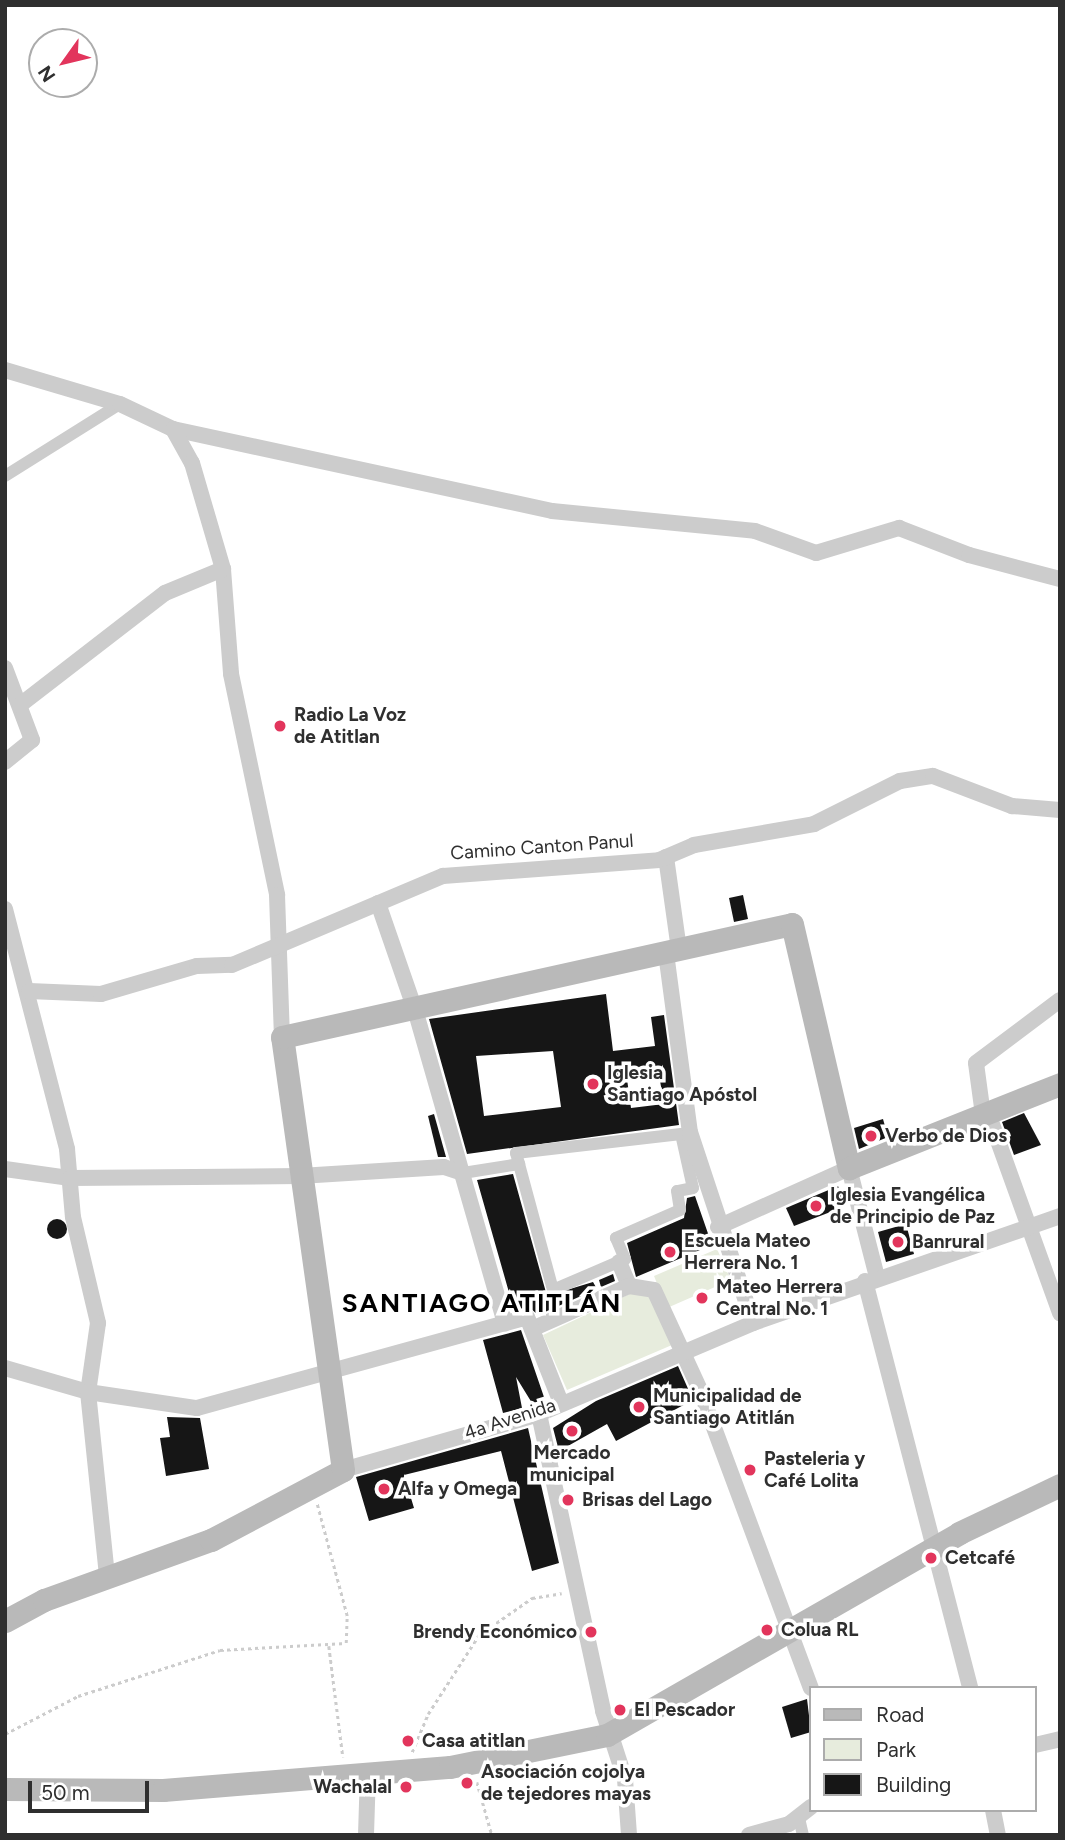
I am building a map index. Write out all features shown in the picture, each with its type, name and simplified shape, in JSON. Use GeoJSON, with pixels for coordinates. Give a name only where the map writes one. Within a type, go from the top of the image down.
{"type":"FeatureCollection","features":[{"type":"Feature","properties":{"kind":"main road"},"geometry":{"type":"LineString","coordinates":[[343,1470],[282,1037],[416,1013],[792,924],[849,1168],[1060,1084]]}},
{"type":"Feature","properties":{"kind":"main road","name":"4a Avenida"},"geometry":{"type":"LineString","coordinates":[[5,1621],[107,1577],[211,1540],[343,1470]]}},
{"type":"Feature","properties":{"kind":"main road"},"geometry":{"type":"LineString","coordinates":[[5,1789],[163,1790],[411,1770],[473,1764],[611,1734],[938,1545],[1060,1485]]}},
{"type":"Feature","properties":{"kind":"street"},"geometry":{"type":"LineString","coordinates":[[5,370],[120,404],[173,429],[552,511],[755,531],[816,554],[899,528],[969,555],[1060,579]]}},
{"type":"Feature","properties":{"kind":"street"},"geometry":{"type":"LineString","coordinates":[[5,476],[120,404]]}},
{"type":"Feature","properties":{"kind":"street"},"geometry":{"type":"LineString","coordinates":[[173,429],[192,463],[223,569],[232,674],[281,945],[282,1037]]}},
{"type":"Feature","properties":{"kind":"street"},"geometry":{"type":"LineString","coordinates":[[20,705],[164,593],[223,569]]}},
{"type":"Feature","properties":{"kind":"street"},"geometry":{"type":"LineString","coordinates":[[5,668],[32,740],[5,762]]}},
{"type":"Feature","properties":{"kind":"street","name":"Camino Canton Panul"},"geometry":{"type":"LineString","coordinates":[[29,991],[101,994],[197,966],[232,965],[443,876],[666,857],[694,845],[814,824],[900,781],[933,776],[1012,806],[1060,810]]}},
{"type":"Feature","properties":{"kind":"street"},"geometry":{"type":"LineString","coordinates":[[666,857],[690,1132],[718,1227],[753,1323]]}},
{"type":"Feature","properties":{"kind":"street"},"geometry":{"type":"LineString","coordinates":[[377,903],[416,1013],[505,1322]]}},
{"type":"Feature","properties":{"kind":"street"},"geometry":{"type":"LineString","coordinates":[[5,909],[13,962],[29,991],[98,1323],[88,1392],[107,1577]]}},
{"type":"Feature","properties":{"kind":"street"},"geometry":{"type":"LineString","coordinates":[[1060,1000],[976,1063],[985,1114],[1060,1313]]}},
{"type":"Feature","properties":{"kind":"street"},"geometry":{"type":"LineString","coordinates":[[681,1134],[693,1188],[677,1191],[680,1210],[616,1238],[625,1259],[553,1290],[519,1164],[516,1153],[681,1134]]}},
{"type":"Feature","properties":{"kind":"street"},"geometry":{"type":"LineString","coordinates":[[5,1169],[70,1178],[300,1177],[444,1167],[463,1173],[519,1164]]}},
{"type":"Feature","properties":{"kind":"street"},"geometry":{"type":"LineString","coordinates":[[718,1227],[849,1168],[871,1279],[938,1545],[970,1686]]}},
{"type":"Feature","properties":{"kind":"street","name":"4a Avenida"},"geometry":{"type":"LineString","coordinates":[[343,1470],[539,1414],[681,1351],[753,1323],[871,1279],[1060,1216]]}},
{"type":"Feature","properties":{"kind":"street"},"geometry":{"type":"LineString","coordinates":[[619,1262],[629,1286]]}},
{"type":"Feature","properties":{"kind":"street"},"geometry":{"type":"LineString","coordinates":[[532,1329],[629,1286],[654,1290],[794,1630],[810,1686]]}},
{"type":"Feature","properties":{"kind":"street"},"geometry":{"type":"LineString","coordinates":[[5,1368],[88,1392],[197,1408],[527,1317],[561,1403]]}},
{"type":"Feature","properties":{"kind":"street"},"geometry":{"type":"LineString","coordinates":[[539,1414],[576,1590],[611,1734],[625,1779],[629,1835]]}},
{"type":"Feature","properties":{"kind":"street"},"geometry":{"type":"LineString","coordinates":[[1037,1744],[1060,1738]]}},
{"type":"Feature","properties":{"kind":"street"},"geometry":{"type":"LineString","coordinates":[[357,1774],[366,1835]]}},
{"type":"Feature","properties":{"kind":"street"},"geometry":{"type":"LineString","coordinates":[[993,1812],[998,1835]]}},
{"type":"Feature","properties":{"kind":"street"},"geometry":{"type":"LineString","coordinates":[[749,1835],[807,1816]]}},
{"type":"Feature","properties":{"kind":"path"},"geometry":{"type":"LineString","coordinates":[[5,1734],[78,1696],[220,1650],[342,1646],[350,1633],[313,1487]]}},
{"type":"Feature","properties":{"kind":"path"},"geometry":{"type":"LineString","coordinates":[[411,1770],[428,1714],[479,1634],[532,1598],[576,1590]]}},
{"type":"Feature","properties":{"kind":"path"},"geometry":{"type":"LineString","coordinates":[[329,1646],[357,1774]]}},
{"type":"Feature","properties":{"kind":"path"},"geometry":{"type":"LineString","coordinates":[[473,1764],[492,1835]]}},
{"type":"Feature","properties":{"kind":"green space"},"geometry":{"type":"Polygon","coordinates":[[[717,1249],[731,1280],[667,1308],[654,1276],[717,1249]]]}},
{"type":"Feature","properties":{"kind":"green space"},"geometry":{"type":"Polygon","coordinates":[[[636,1291],[650,1297],[672,1345],[567,1390],[543,1335],[636,1291]]]}},
{"type":"Feature","properties":{"kind":"building"},"geometry":{"type":"Polygon","coordinates":[[[743,895],[748,919],[734,922],[729,898],[743,895]]]}},
{"type":"Feature","properties":{"kind":"building"},"geometry":{"type":"Polygon","coordinates":[[[606,994],[613,1051],[655,1046],[651,1017],[664,1015],[679,1125],[467,1154],[429,1019],[606,994]],[[553,1051],[476,1056],[484,1116],[561,1107],[553,1051]],[[659,1075],[627,1079],[631,1108],[664,1104],[659,1075]]]}},
{"type":"Feature","properties":{"kind":"building"},"geometry":{"type":"Polygon","coordinates":[[[1024,1113],[1041,1145],[1014,1155],[1002,1122],[1024,1113]]]}},
{"type":"Feature","properties":{"kind":"building"},"geometry":{"type":"Polygon","coordinates":[[[434,1114],[446,1157],[438,1157],[428,1116],[434,1114]]]}},
{"type":"Feature","properties":{"kind":"building"},"geometry":{"type":"Polygon","coordinates":[[[883,1119],[888,1137],[859,1149],[854,1128],[883,1119]]]}},
{"type":"Feature","properties":{"kind":"building"},"geometry":{"type":"Polygon","coordinates":[[[513,1174],[547,1296],[593,1282],[597,1289],[538,1315],[529,1307],[514,1310],[477,1180],[513,1174]]]}},
{"type":"Feature","properties":{"kind":"building","name":"Iglesia Evangélica de Principio de Paz"},"geometry":{"type":"Polygon","coordinates":[[[838,1186],[846,1206],[794,1226],[786,1208],[838,1186]]]}},
{"type":"Feature","properties":{"kind":"building"},"geometry":{"type":"Polygon","coordinates":[[[695,1196],[712,1245],[636,1277],[627,1243],[684,1218],[687,1198],[695,1196]]]}},
{"type":"Feature","properties":{"kind":"building"},"geometry":{"type":"Polygon","coordinates":[[[57,1219],[64,1222],[67,1229],[64,1236],[57,1239],[50,1236],[47,1229],[50,1222],[57,1219]]]}},
{"type":"Feature","properties":{"kind":"building"},"geometry":{"type":"Polygon","coordinates":[[[906,1224],[914,1254],[886,1262],[878,1232],[906,1224]]]}},
{"type":"Feature","properties":{"kind":"building"},"geometry":{"type":"Polygon","coordinates":[[[613,1274],[615,1281],[601,1287],[599,1280],[613,1274]]]}},
{"type":"Feature","properties":{"kind":"building"},"geometry":{"type":"Polygon","coordinates":[[[521,1330],[545,1400],[532,1403],[516,1377],[522,1408],[503,1413],[483,1340],[521,1330]]]}},
{"type":"Feature","properties":{"kind":"building","name":"Municipalidad de Santiago Atitlán"},"geometry":{"type":"Polygon","coordinates":[[[678,1366],[693,1400],[616,1441],[607,1424],[559,1451],[553,1428],[596,1401],[678,1366]]]}},
{"type":"Feature","properties":{"kind":"building"},"geometry":{"type":"Polygon","coordinates":[[[167,1417],[200,1418],[209,1469],[166,1476],[160,1438],[170,1437],[167,1417]]]}},
{"type":"Feature","properties":{"kind":"building"},"geometry":{"type":"Polygon","coordinates":[[[528,1428],[559,1563],[532,1571],[501,1451],[404,1475],[414,1508],[369,1521],[356,1477],[528,1428]]]}},
{"type":"Feature","properties":{"kind":"building"},"geometry":{"type":"Polygon","coordinates":[[[807,1699],[810,1732],[791,1738],[782,1707],[807,1699]]]}},
{"type":"Feature","properties":{"kind":"place","name":"Radio La Voz de Atitlan"},"geometry":{"type":"Point","coordinates":[280,726]}},
{"type":"Feature","properties":{"kind":"place","name":"Iglesia Santiago Apóstol"},"geometry":{"type":"Point","coordinates":[593,1084]}},
{"type":"Feature","properties":{"kind":"place","name":"Verbo de Dios"},"geometry":{"type":"Point","coordinates":[871,1136]}},
{"type":"Feature","properties":{"kind":"place","name":"Iglesia Evangélica de Principio de Paz"},"geometry":{"type":"Point","coordinates":[816,1206]}},
{"type":"Feature","properties":{"kind":"place","name":"Banrural"},"geometry":{"type":"Point","coordinates":[898,1242]}},
{"type":"Feature","properties":{"kind":"place","name":"Escuela Mateo Herrera No. 1"},"geometry":{"type":"Point","coordinates":[670,1252]}},
{"type":"Feature","properties":{"kind":"place","name":"Mateo Herrera Central No. 1"},"geometry":{"type":"Point","coordinates":[702,1298]}},
{"type":"Feature","properties":{"kind":"place","name":"Municipalidad de Santiago Atitlán"},"geometry":{"type":"Point","coordinates":[639,1407]}},
{"type":"Feature","properties":{"kind":"place","name":"Mercado municipal"},"geometry":{"type":"Point","coordinates":[572,1431]}},
{"type":"Feature","properties":{"kind":"place","name":"Pasteleria y Café Lolita"},"geometry":{"type":"Point","coordinates":[750,1470]}},
{"type":"Feature","properties":{"kind":"place","name":"Alfa y Omega"},"geometry":{"type":"Point","coordinates":[384,1489]}},
{"type":"Feature","properties":{"kind":"place","name":"Brisas del Lago"},"geometry":{"type":"Point","coordinates":[568,1500]}},
{"type":"Feature","properties":{"kind":"place","name":"Cetcafé"},"geometry":{"type":"Point","coordinates":[931,1558]}},
{"type":"Feature","properties":{"kind":"place","name":"Colua RL"},"geometry":{"type":"Point","coordinates":[767,1630]}},
{"type":"Feature","properties":{"kind":"place","name":"Brendy Económico"},"geometry":{"type":"Point","coordinates":[591,1632]}},
{"type":"Feature","properties":{"kind":"place","name":"El Pescador"},"geometry":{"type":"Point","coordinates":[620,1710]}},
{"type":"Feature","properties":{"kind":"place","name":"Casa atitlan"},"geometry":{"type":"Point","coordinates":[408,1741]}},
{"type":"Feature","properties":{"kind":"place","name":"Asociación cojolya de tejedores mayas"},"geometry":{"type":"Point","coordinates":[467,1783]}},
{"type":"Feature","properties":{"kind":"place","name":"Wachalal"},"geometry":{"type":"Point","coordinates":[406,1787]}},
{"type":"Feature","properties":{"kind":"district","name":"SANTIAGO ATITLÁN"},"geometry":{"type":"Point","coordinates":[482,1304]}}]}
